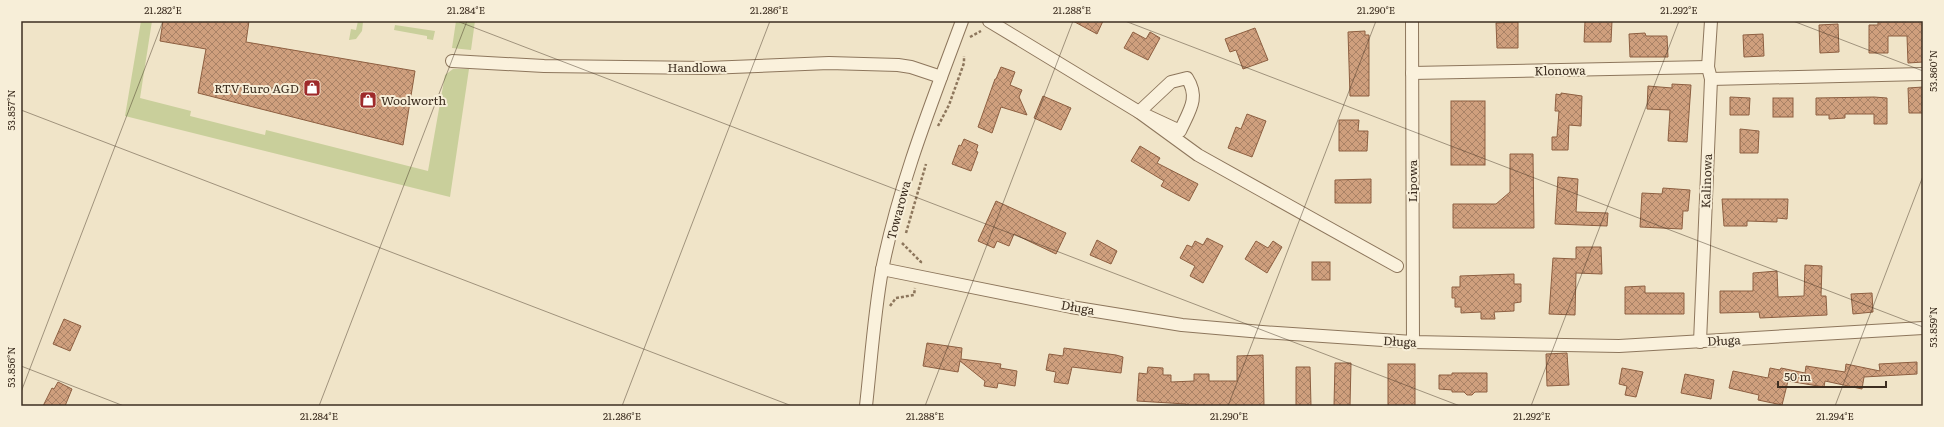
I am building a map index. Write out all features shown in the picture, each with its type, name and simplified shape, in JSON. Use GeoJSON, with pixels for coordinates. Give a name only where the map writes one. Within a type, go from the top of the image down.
{"type":"FeatureCollection","features":[{"type":"Feature","properties":{"kind":"street","name":"Towarowa"},"geometry":{"type":"LineString","coordinates":[[866,406],[875,312],[882,269],[900,199],[941,77],[962,21]]}},
{"type":"Feature","properties":{"kind":"street","name":"Lipowa"},"geometry":{"type":"LineString","coordinates":[[1412,21],[1413,342]]}},
{"type":"Feature","properties":{"kind":"street","name":"Kalinowa"},"geometry":{"type":"LineString","coordinates":[[1700,342],[1711,21]]}},
{"type":"Feature","properties":{"kind":"street"},"geometry":{"type":"LineString","coordinates":[[986,24],[1139,112],[1180,131],[1192,105],[1193,88],[1187,78],[1171,82],[1139,112]]}},
{"type":"Feature","properties":{"kind":"street","name":"Handlowa"},"geometry":{"type":"LineString","coordinates":[[452,61],[544,66],[707,68],[829,63],[898,65],[911,67],[941,77]]}},
{"type":"Feature","properties":{"kind":"street","name":"Klonowa"},"geometry":{"type":"LineString","coordinates":[[1412,74],[1923,74]]}},
{"type":"Feature","properties":{"kind":"street"},"geometry":{"type":"LineString","coordinates":[[1139,112],[1198,155],[1397,266]]}},
{"type":"Feature","properties":{"kind":"street","name":"Długa"},"geometry":{"type":"LineString","coordinates":[[882,269],[1071,306],[1182,325],[1413,342],[1619,346],[1923,328]]}},
{"type":"Feature","properties":{"kind":"path"},"geometry":{"type":"LineString","coordinates":[[969,38],[981,31],[986,24]]}},
{"type":"Feature","properties":{"kind":"path"},"geometry":{"type":"LineString","coordinates":[[935,132],[949,105],[964,63],[963,49]]}},
{"type":"Feature","properties":{"kind":"path"},"geometry":{"type":"LineString","coordinates":[[889,309],[896,298],[914,295],[921,262],[902,244],[926,162]]}},
{"type":"Feature","properties":{"kind":"green space"},"geometry":{"type":"Polygon","coordinates":[[[141,21],[152,21],[140,98],[191,111],[190,116],[265,135],[266,130],[428,171],[445,75],[453,69],[469,69],[450,197],[125,116],[141,21]]]}},
{"type":"Feature","properties":{"kind":"green space"},"geometry":{"type":"Polygon","coordinates":[[[358,21],[363,22],[362,31],[356,39],[349,40],[351,29],[356,30],[358,21]]]}},
{"type":"Feature","properties":{"kind":"green space"},"geometry":{"type":"Polygon","coordinates":[[[456,21],[475,21],[471,50],[452,48],[456,21]]]}},
{"type":"Feature","properties":{"kind":"green space"},"geometry":{"type":"Polygon","coordinates":[[[395,25],[435,31],[433,40],[427,39],[427,36],[394,30],[395,25]]]}},
{"type":"Feature","properties":{"kind":"building"},"geometry":{"type":"Polygon","coordinates":[[[163,21],[249,21],[246,42],[415,71],[403,145],[198,93],[206,49],[160,41],[163,21]]]}},
{"type":"Feature","properties":{"kind":"building"},"geometry":{"type":"Polygon","coordinates":[[[1073,21],[1103,21],[1097,34],[1073,21]]]}},
{"type":"Feature","properties":{"kind":"building"},"geometry":{"type":"Polygon","coordinates":[[[1585,21],[1612,21],[1611,42],[1584,42],[1585,21]]]}},
{"type":"Feature","properties":{"kind":"building"},"geometry":{"type":"Polygon","coordinates":[[[1878,21],[1923,21],[1923,62],[1908,63],[1907,36],[1888,36],[1888,53],[1869,53],[1869,25],[1878,25],[1878,21]]]}},
{"type":"Feature","properties":{"kind":"building"},"geometry":{"type":"Polygon","coordinates":[[[1518,22],[1518,48],[1497,48],[1496,23],[1518,22]]]}},
{"type":"Feature","properties":{"kind":"building"},"geometry":{"type":"Polygon","coordinates":[[[1838,24],[1839,52],[1820,53],[1819,25],[1838,24]]]}},
{"type":"Feature","properties":{"kind":"building"},"geometry":{"type":"Polygon","coordinates":[[[1255,28],[1268,60],[1243,69],[1236,50],[1230,52],[1225,39],[1255,28]]]}},
{"type":"Feature","properties":{"kind":"building"},"geometry":{"type":"Polygon","coordinates":[[[1365,31],[1365,35],[1369,35],[1369,96],[1350,96],[1348,32],[1365,31]]]}},
{"type":"Feature","properties":{"kind":"building"},"geometry":{"type":"Polygon","coordinates":[[[1133,32],[1146,39],[1150,32],[1160,38],[1148,60],[1124,48],[1133,32]]]}},
{"type":"Feature","properties":{"kind":"building"},"geometry":{"type":"Polygon","coordinates":[[[1645,33],[1646,36],[1667,36],[1668,57],[1630,57],[1629,34],[1645,33]]]}},
{"type":"Feature","properties":{"kind":"building"},"geometry":{"type":"Polygon","coordinates":[[[1763,34],[1764,56],[1744,57],[1743,35],[1763,34]]]}},
{"type":"Feature","properties":{"kind":"building"},"geometry":{"type":"Polygon","coordinates":[[[1001,67],[1015,72],[1010,85],[1022,90],[1019,97],[1027,115],[1001,107],[992,133],[978,127],[995,79],[1001,67]]]}},
{"type":"Feature","properties":{"kind":"building"},"geometry":{"type":"Polygon","coordinates":[[[1672,84],[1691,85],[1687,142],[1668,141],[1670,110],[1647,109],[1648,86],[1672,88],[1672,84]]]}},
{"type":"Feature","properties":{"kind":"building"},"geometry":{"type":"Polygon","coordinates":[[[1923,87],[1923,113],[1909,113],[1908,88],[1923,87]]]}},
{"type":"Feature","properties":{"kind":"building"},"geometry":{"type":"Polygon","coordinates":[[[1561,93],[1582,96],[1581,126],[1569,125],[1568,150],[1552,150],[1552,137],[1557,137],[1559,111],[1555,111],[1556,94],[1561,95],[1561,93]]]}},
{"type":"Feature","properties":{"kind":"building"},"geometry":{"type":"Polygon","coordinates":[[[1043,96],[1071,108],[1061,130],[1034,118],[1043,96]]]}},
{"type":"Feature","properties":{"kind":"building"},"geometry":{"type":"Polygon","coordinates":[[[1730,97],[1750,98],[1749,115],[1730,115],[1730,97]]]}},
{"type":"Feature","properties":{"kind":"building"},"geometry":{"type":"Polygon","coordinates":[[[1773,98],[1793,98],[1793,117],[1773,117],[1773,98]]]}},
{"type":"Feature","properties":{"kind":"building"},"geometry":{"type":"Polygon","coordinates":[[[1816,98],[1887,98],[1887,124],[1874,124],[1874,114],[1845,114],[1845,118],[1829,119],[1829,115],[1816,115],[1816,98]]]}},
{"type":"Feature","properties":{"kind":"building"},"geometry":{"type":"Polygon","coordinates":[[[1451,101],[1485,101],[1485,165],[1451,165],[1451,101]]]}},
{"type":"Feature","properties":{"kind":"building"},"geometry":{"type":"Polygon","coordinates":[[[1247,114],[1266,121],[1252,157],[1228,148],[1236,127],[1241,129],[1247,114]]]}},
{"type":"Feature","properties":{"kind":"building"},"geometry":{"type":"Polygon","coordinates":[[[1339,120],[1359,120],[1358,131],[1368,131],[1367,151],[1339,151],[1339,120]]]}},
{"type":"Feature","properties":{"kind":"building"},"geometry":{"type":"Polygon","coordinates":[[[1740,129],[1759,131],[1758,153],[1740,153],[1740,129]]]}},
{"type":"Feature","properties":{"kind":"building"},"geometry":{"type":"Polygon","coordinates":[[[964,139],[978,145],[976,151],[978,152],[971,171],[952,164],[959,145],[961,146],[964,139]]]}},
{"type":"Feature","properties":{"kind":"building"},"geometry":{"type":"Polygon","coordinates":[[[1140,146],[1160,158],[1157,163],[1198,184],[1189,201],[1161,186],[1164,181],[1131,161],[1140,146]]]}},
{"type":"Feature","properties":{"kind":"building"},"geometry":{"type":"Polygon","coordinates":[[[1510,154],[1533,154],[1534,228],[1453,228],[1453,204],[1496,204],[1510,192],[1510,154]]]}},
{"type":"Feature","properties":{"kind":"building"},"geometry":{"type":"Polygon","coordinates":[[[1558,177],[1578,179],[1576,212],[1608,213],[1607,226],[1555,224],[1558,177]]]}},
{"type":"Feature","properties":{"kind":"building"},"geometry":{"type":"Polygon","coordinates":[[[1371,179],[1371,203],[1335,203],[1335,180],[1371,179]]]}},
{"type":"Feature","properties":{"kind":"building"},"geometry":{"type":"Polygon","coordinates":[[[1663,188],[1690,190],[1688,211],[1683,211],[1682,229],[1640,227],[1642,193],[1662,194],[1663,188]]]}},
{"type":"Feature","properties":{"kind":"building"},"geometry":{"type":"Polygon","coordinates":[[[1722,199],[1788,199],[1787,219],[1777,218],[1777,222],[1747,221],[1747,226],[1724,226],[1722,199]]]}},
{"type":"Feature","properties":{"kind":"building"},"geometry":{"type":"Polygon","coordinates":[[[996,201],[1066,233],[1056,254],[1014,234],[1009,246],[997,241],[994,248],[978,241],[996,201]]]}},
{"type":"Feature","properties":{"kind":"building"},"geometry":{"type":"Polygon","coordinates":[[[1207,238],[1223,246],[1203,283],[1190,276],[1195,266],[1180,258],[1187,245],[1192,247],[1195,241],[1203,245],[1207,238]]]}},
{"type":"Feature","properties":{"kind":"building"},"geometry":{"type":"Polygon","coordinates":[[[1097,240],[1117,251],[1111,264],[1090,255],[1097,240]]]}},
{"type":"Feature","properties":{"kind":"building"},"geometry":{"type":"Polygon","coordinates":[[[1256,241],[1268,248],[1273,241],[1282,247],[1267,273],[1245,259],[1256,241]]]}},
{"type":"Feature","properties":{"kind":"building"},"geometry":{"type":"Polygon","coordinates":[[[1576,247],[1601,247],[1602,274],[1576,273],[1575,315],[1549,314],[1553,258],[1576,259],[1576,247]]]}},
{"type":"Feature","properties":{"kind":"building"},"geometry":{"type":"Polygon","coordinates":[[[1312,262],[1330,262],[1330,280],[1312,280],[1312,262]]]}},
{"type":"Feature","properties":{"kind":"building"},"geometry":{"type":"Polygon","coordinates":[[[1805,265],[1822,266],[1821,296],[1826,296],[1827,315],[1760,318],[1759,312],[1720,313],[1720,291],[1753,291],[1753,273],[1777,271],[1778,297],[1804,296],[1805,265]]]}},
{"type":"Feature","properties":{"kind":"building"},"geometry":{"type":"Polygon","coordinates":[[[1514,274],[1514,284],[1521,284],[1521,302],[1514,303],[1514,311],[1494,312],[1495,319],[1481,319],[1481,312],[1461,313],[1461,307],[1455,307],[1455,298],[1452,298],[1452,287],[1460,287],[1460,276],[1514,274]]]}},
{"type":"Feature","properties":{"kind":"building"},"geometry":{"type":"Polygon","coordinates":[[[1645,286],[1645,293],[1684,293],[1684,314],[1625,314],[1625,287],[1645,286]]]}},
{"type":"Feature","properties":{"kind":"building"},"geometry":{"type":"Polygon","coordinates":[[[1872,293],[1873,312],[1853,314],[1851,294],[1872,293]]]}},
{"type":"Feature","properties":{"kind":"building"},"geometry":{"type":"Polygon","coordinates":[[[64,319],[81,326],[70,351],[53,344],[64,319]]]}},
{"type":"Feature","properties":{"kind":"building"},"geometry":{"type":"Polygon","coordinates":[[[927,343],[962,348],[961,359],[1001,364],[1000,368],[1017,371],[1015,386],[998,383],[997,388],[984,386],[985,381],[960,361],[958,372],[923,366],[927,343]]]}},
{"type":"Feature","properties":{"kind":"building"},"geometry":{"type":"Polygon","coordinates":[[[1064,348],[1123,357],[1121,373],[1072,367],[1068,384],[1054,382],[1056,372],[1046,370],[1049,354],[1063,356],[1064,348]]]}},
{"type":"Feature","properties":{"kind":"building"},"geometry":{"type":"Polygon","coordinates":[[[1567,353],[1569,385],[1547,386],[1546,354],[1567,353]]]}},
{"type":"Feature","properties":{"kind":"building"},"geometry":{"type":"Polygon","coordinates":[[[1263,355],[1264,406],[1186,406],[1186,404],[1137,401],[1139,373],[1147,374],[1148,367],[1163,368],[1163,375],[1171,375],[1171,382],[1194,381],[1194,374],[1209,374],[1209,381],[1237,381],[1237,356],[1263,355]]]}},
{"type":"Feature","properties":{"kind":"building"},"geometry":{"type":"Polygon","coordinates":[[[1917,362],[1917,374],[1864,377],[1862,389],[1825,381],[1824,387],[1788,381],[1782,405],[1758,400],[1759,395],[1729,388],[1733,371],[1768,378],[1770,368],[1780,370],[1781,368],[1805,373],[1806,366],[1845,372],[1846,364],[1880,371],[1879,364],[1917,362]]]}},
{"type":"Feature","properties":{"kind":"building"},"geometry":{"type":"Polygon","coordinates":[[[1335,363],[1351,363],[1350,406],[1334,406],[1335,363]]]}},
{"type":"Feature","properties":{"kind":"building"},"geometry":{"type":"Polygon","coordinates":[[[1388,364],[1415,364],[1415,406],[1388,406],[1388,364]]]}},
{"type":"Feature","properties":{"kind":"building"},"geometry":{"type":"Polygon","coordinates":[[[1296,367],[1310,367],[1311,406],[1296,406],[1296,367]]]}},
{"type":"Feature","properties":{"kind":"building"},"geometry":{"type":"Polygon","coordinates":[[[1622,368],[1643,372],[1636,397],[1625,395],[1627,386],[1619,384],[1622,368]]]}},
{"type":"Feature","properties":{"kind":"building"},"geometry":{"type":"Polygon","coordinates":[[[1452,373],[1487,373],[1487,392],[1475,392],[1472,395],[1467,395],[1464,392],[1452,392],[1452,390],[1439,389],[1439,375],[1452,375],[1452,373]]]}},
{"type":"Feature","properties":{"kind":"building"},"geometry":{"type":"Polygon","coordinates":[[[1685,374],[1714,380],[1711,399],[1681,393],[1685,374]]]}},
{"type":"Feature","properties":{"kind":"building"},"geometry":{"type":"Polygon","coordinates":[[[58,382],[72,389],[65,406],[43,406],[52,388],[54,389],[58,382]]]}},
{"type":"Feature","properties":{"kind":"place","name":"RTV Euro AGD"},"geometry":{"type":"Point","coordinates":[312,88]}},
{"type":"Feature","properties":{"kind":"place","name":"Woolworth"},"geometry":{"type":"Point","coordinates":[368,100]}}]}
